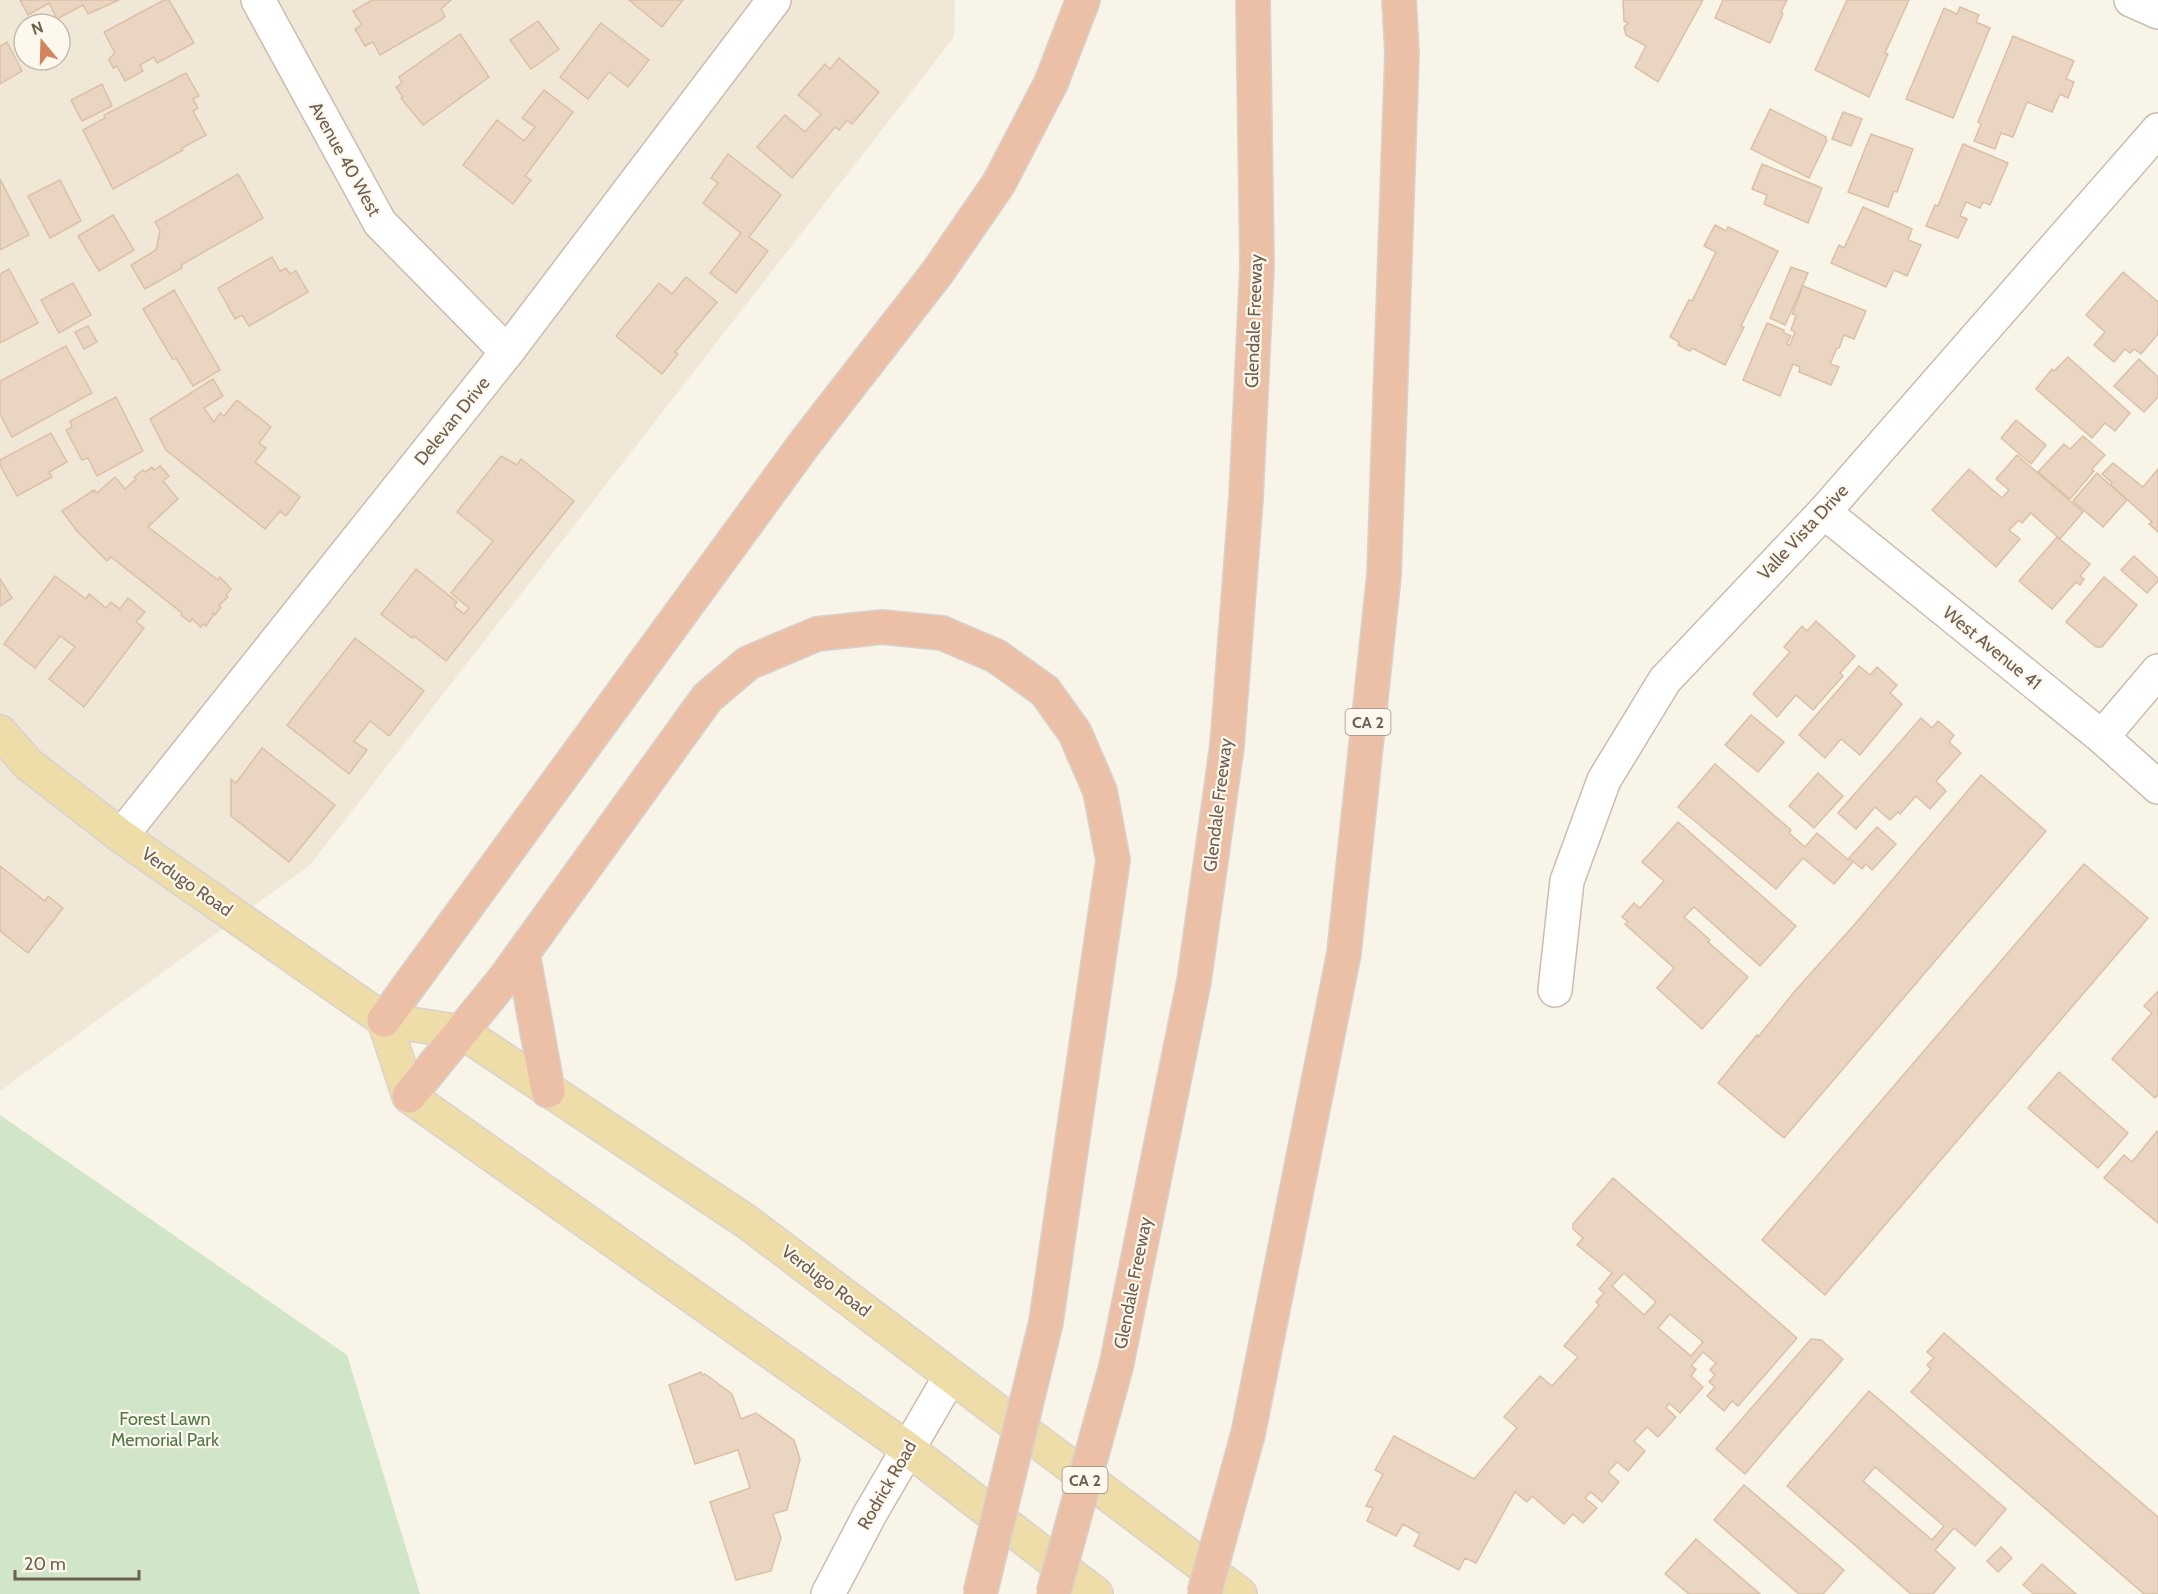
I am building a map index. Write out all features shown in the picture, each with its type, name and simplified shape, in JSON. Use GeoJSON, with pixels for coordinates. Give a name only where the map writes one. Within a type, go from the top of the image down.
{"type":"FeatureCollection","features":[{"type":"Feature","properties":{"kind":"highway"},"geometry":{"type":"LineString","coordinates":[[384,1020],[805,443],[937,273],[987,201],[999,183],[1051,83],[1083,0]]}},
{"type":"Feature","properties":{"kind":"highway","name":"Glendale Freeway"},"geometry":{"type":"LineString","coordinates":[[1053,1594],[1116,1367],[1194,981],[1227,746],[1246,498],[1257,267],[1253,0]]}},
{"type":"Feature","properties":{"kind":"highway","name":"CA 2"},"geometry":{"type":"LineString","coordinates":[[1204,1594],[1248,1434],[1344,953],[1384,575],[1402,54],[1399,0]]}},
{"type":"Feature","properties":{"kind":"highway"},"geometry":{"type":"LineString","coordinates":[[409,1096],[523,954],[707,698],[748,663],[817,634],[882,627],[942,633],[996,656],[1045,691],[1075,733],[1100,792],[1113,860],[1046,1322],[981,1594]]}},
{"type":"Feature","properties":{"kind":"highway"},"geometry":{"type":"LineString","coordinates":[[523,954],[548,1091]]}},
{"type":"Feature","properties":{"kind":"main road","name":"Verdugo Road"},"geometry":{"type":"LineString","coordinates":[[0,732],[14,762],[384,1020],[462,1032],[747,1222],[1240,1594]]}},
{"type":"Feature","properties":{"kind":"main road"},"geometry":{"type":"LineString","coordinates":[[384,1020],[409,1096],[908,1449],[1096,1594]]}},
{"type":"Feature","properties":{"kind":"street","name":"Avenue 40 West"},"geometry":{"type":"LineString","coordinates":[[258,0],[380,223],[507,352]]}},
{"type":"Feature","properties":{"kind":"street","name":"Delevan Drive"},"geometry":{"type":"LineString","coordinates":[[121,836],[507,352],[774,0]]}},
{"type":"Feature","properties":{"kind":"street"},"geometry":{"type":"LineString","coordinates":[[2132,0],[2158,12]]}},
{"type":"Feature","properties":{"kind":"street","name":"Valle Vista Drive"},"geometry":{"type":"LineString","coordinates":[[1555,990],[1567,880],[1604,780],[1665,680],[1824,512],[2158,130]]}},
{"type":"Feature","properties":{"kind":"street","name":"West Avenue 41"},"geometry":{"type":"LineString","coordinates":[[1824,512],[2102,737],[2158,787]]}},
{"type":"Feature","properties":{"kind":"street"},"geometry":{"type":"LineString","coordinates":[[2102,737],[2158,670]]}},
{"type":"Feature","properties":{"kind":"street","name":"Rodrick Road"},"geometry":{"type":"LineString","coordinates":[[828,1594],[870,1514],[950,1377]]}},
{"type":"Feature","properties":{"kind":"shaded area"},"geometry":{"type":"Polygon","coordinates":[[[0,0],[955,0],[954,37],[310,865],[0,1091],[0,0]]]}},
{"type":"Feature","properties":{"kind":"green space","name":"Forest Lawn Memorial Park"},"geometry":{"type":"Polygon","coordinates":[[[0,1115],[347,1355],[420,1594],[0,1594],[0,1115]]]}},
{"type":"Feature","properties":{"kind":"building"},"geometry":{"type":"Polygon","coordinates":[[[20,0],[119,0],[88,14],[83,5],[70,12],[54,12],[49,3],[33,12],[26,12],[20,0]]]}},
{"type":"Feature","properties":{"kind":"building"},"geometry":{"type":"Polygon","coordinates":[[[164,0],[169,0],[194,43],[157,63],[154,57],[140,65],[143,71],[125,81],[117,66],[113,68],[109,59],[115,53],[104,32],[164,0]]]}},
{"type":"Feature","properties":{"kind":"building"},"geometry":{"type":"Polygon","coordinates":[[[372,0],[451,0],[441,9],[445,16],[441,20],[380,55],[373,42],[365,46],[355,29],[362,25],[353,11],[372,0]]]}},
{"type":"Feature","properties":{"kind":"building"},"geometry":{"type":"Polygon","coordinates":[[[629,0],[683,0],[662,27],[629,0]]]}},
{"type":"Feature","properties":{"kind":"building"},"geometry":{"type":"Polygon","coordinates":[[[1623,0],[1703,0],[1658,82],[1635,67],[1646,46],[1626,35],[1624,27],[1628,23],[1624,21],[1623,0]]]}},
{"type":"Feature","properties":{"kind":"building"},"geometry":{"type":"Polygon","coordinates":[[[1723,0],[1787,0],[1770,43],[1715,18],[1723,0]]]}},
{"type":"Feature","properties":{"kind":"building"},"geometry":{"type":"Polygon","coordinates":[[[1847,0],[1909,0],[1885,53],[1888,54],[1869,97],[1815,70],[1847,0]]]}},
{"type":"Feature","properties":{"kind":"building"},"geometry":{"type":"Polygon","coordinates":[[[1960,7],[1979,15],[1976,22],[1990,28],[1953,118],[1906,99],[1944,8],[1957,14],[1960,7]]]}},
{"type":"Feature","properties":{"kind":"building"},"geometry":{"type":"Polygon","coordinates":[[[538,21],[559,49],[531,69],[510,40],[538,21]]]}},
{"type":"Feature","properties":{"kind":"building"},"geometry":{"type":"Polygon","coordinates":[[[601,23],[649,60],[628,87],[609,72],[588,99],[560,77],[601,23]]]}},
{"type":"Feature","properties":{"kind":"building"},"geometry":{"type":"Polygon","coordinates":[[[460,34],[489,77],[423,125],[401,98],[403,97],[396,87],[402,83],[399,77],[460,34]]]}},
{"type":"Feature","properties":{"kind":"building"},"geometry":{"type":"Polygon","coordinates":[[[2013,36],[2074,61],[2066,79],[2074,82],[2068,98],[2060,94],[2052,112],[2027,102],[2013,137],[2001,133],[1995,149],[1974,141],[1981,124],[1978,122],[2013,36]]]}},
{"type":"Feature","properties":{"kind":"building"},"geometry":{"type":"Polygon","coordinates":[[[7,42],[12,52],[12,72],[20,72],[0,84],[0,46],[7,42]]]}},
{"type":"Feature","properties":{"kind":"building"},"geometry":{"type":"Polygon","coordinates":[[[839,58],[879,92],[852,124],[847,120],[839,130],[835,127],[792,178],[757,147],[785,115],[805,132],[821,114],[798,95],[825,64],[830,69],[839,58]]]}},
{"type":"Feature","properties":{"kind":"building"},"geometry":{"type":"Polygon","coordinates":[[[186,73],[199,96],[193,99],[198,108],[193,111],[206,135],[113,189],[83,130],[105,118],[104,115],[186,73]]]}},
{"type":"Feature","properties":{"kind":"building"},"geometry":{"type":"Polygon","coordinates":[[[102,84],[112,106],[82,121],[71,100],[102,84]]]}},
{"type":"Feature","properties":{"kind":"building"},"geometry":{"type":"Polygon","coordinates":[[[544,90],[573,112],[525,176],[531,180],[513,204],[463,165],[497,120],[524,141],[535,127],[522,118],[544,90]]]}},
{"type":"Feature","properties":{"kind":"building"},"geometry":{"type":"Polygon","coordinates":[[[1770,109],[1826,137],[1827,140],[1809,178],[1751,149],[1770,109]]]}},
{"type":"Feature","properties":{"kind":"building"},"geometry":{"type":"Polygon","coordinates":[[[1843,112],[1862,119],[1851,146],[1832,139],[1843,112]]]}},
{"type":"Feature","properties":{"kind":"building"},"geometry":{"type":"Polygon","coordinates":[[[1871,134],[1913,149],[1897,192],[1894,191],[1888,207],[1848,192],[1871,134]]]}},
{"type":"Feature","properties":{"kind":"building"},"geometry":{"type":"Polygon","coordinates":[[[1963,144],[2008,163],[1990,205],[1983,202],[1980,208],[1966,202],[1960,216],[1967,219],[1958,238],[1926,226],[1935,205],[1938,206],[1963,144]]]}},
{"type":"Feature","properties":{"kind":"building"},"geometry":{"type":"Polygon","coordinates":[[[728,154],[781,195],[749,237],[768,251],[736,293],[710,273],[741,233],[703,203],[718,183],[711,178],[728,154]]]}},
{"type":"Feature","properties":{"kind":"building"},"geometry":{"type":"Polygon","coordinates":[[[1762,164],[1822,188],[1808,223],[1764,204],[1767,195],[1752,189],[1762,164]]]}},
{"type":"Feature","properties":{"kind":"building"},"geometry":{"type":"Polygon","coordinates":[[[238,174],[263,218],[181,265],[182,268],[145,289],[131,265],[156,250],[160,231],[155,222],[238,174]]]}},
{"type":"Feature","properties":{"kind":"building"},"geometry":{"type":"Polygon","coordinates":[[[0,179],[29,235],[0,250],[0,179]]]}},
{"type":"Feature","properties":{"kind":"building"},"geometry":{"type":"Polygon","coordinates":[[[60,180],[81,221],[50,238],[28,196],[60,180]]]}},
{"type":"Feature","properties":{"kind":"building"},"geometry":{"type":"Polygon","coordinates":[[[1863,207],[1912,229],[1908,240],[1921,245],[1907,276],[1894,270],[1886,287],[1831,263],[1839,245],[1844,248],[1863,207]]]}},
{"type":"Feature","properties":{"kind":"building"},"geometry":{"type":"Polygon","coordinates":[[[113,215],[134,250],[99,271],[78,236],[113,215]]]}},
{"type":"Feature","properties":{"kind":"building"},"geometry":{"type":"Polygon","coordinates":[[[1715,225],[1726,231],[1728,227],[1778,251],[1741,326],[1744,327],[1725,365],[1692,348],[1690,351],[1678,345],[1679,342],[1670,337],[1689,300],[1692,301],[1716,252],[1704,246],[1715,225]]]}},
{"type":"Feature","properties":{"kind":"building"},"geometry":{"type":"Polygon","coordinates":[[[272,257],[280,271],[286,268],[290,274],[296,271],[308,292],[249,326],[242,315],[235,319],[218,288],[272,257]]]}},
{"type":"Feature","properties":{"kind":"building"},"geometry":{"type":"Polygon","coordinates":[[[1791,267],[1808,273],[1785,325],[1770,318],[1791,267]]]}},
{"type":"Feature","properties":{"kind":"building"},"geometry":{"type":"Polygon","coordinates":[[[9,269],[38,323],[0,343],[0,274],[9,269]]]}},
{"type":"Feature","properties":{"kind":"building"},"geometry":{"type":"Polygon","coordinates":[[[2123,272],[2158,302],[2158,334],[2141,354],[2134,349],[2130,353],[2125,349],[2114,362],[2094,345],[2105,332],[2086,315],[2123,272]]]}},
{"type":"Feature","properties":{"kind":"building"},"geometry":{"type":"Polygon","coordinates":[[[686,277],[717,302],[675,352],[678,354],[662,374],[616,336],[659,283],[672,294],[686,277]]]}},
{"type":"Feature","properties":{"kind":"building"},"geometry":{"type":"Polygon","coordinates":[[[73,283],[91,315],[59,333],[41,300],[73,283]]]}},
{"type":"Feature","properties":{"kind":"building"},"geometry":{"type":"Polygon","coordinates":[[[1803,286],[1866,311],[1854,339],[1844,335],[1837,348],[1830,364],[1839,367],[1831,385],[1799,372],[1800,367],[1793,364],[1780,396],[1743,380],[1767,323],[1784,330],[1784,333],[1791,336],[1787,344],[1790,345],[1795,332],[1791,330],[1796,315],[1792,314],[1803,286]]]}},
{"type":"Feature","properties":{"kind":"building"},"geometry":{"type":"Polygon","coordinates":[[[174,290],[220,370],[193,386],[176,358],[173,360],[143,309],[174,290]]]}},
{"type":"Feature","properties":{"kind":"building"},"geometry":{"type":"Polygon","coordinates":[[[88,326],[97,342],[84,349],[75,332],[88,326]]]}},
{"type":"Feature","properties":{"kind":"building"},"geometry":{"type":"Polygon","coordinates":[[[66,346],[92,393],[12,437],[0,414],[0,381],[66,346]]]}},
{"type":"Feature","properties":{"kind":"building"},"geometry":{"type":"Polygon","coordinates":[[[2068,357],[2130,413],[2115,431],[2105,423],[2092,438],[2036,389],[2052,369],[2054,371],[2068,357]]]}},
{"type":"Feature","properties":{"kind":"building"},"geometry":{"type":"Polygon","coordinates":[[[2139,359],[2158,377],[2158,397],[2144,412],[2114,386],[2139,359]]]}},
{"type":"Feature","properties":{"kind":"building"},"geometry":{"type":"Polygon","coordinates":[[[213,379],[223,396],[204,408],[214,422],[220,413],[224,416],[237,400],[271,427],[259,443],[266,448],[255,462],[300,497],[286,516],[280,511],[265,529],[166,450],[150,419],[213,379]]]}},
{"type":"Feature","properties":{"kind":"building"},"geometry":{"type":"Polygon","coordinates":[[[116,397],[143,451],[97,476],[88,458],[82,460],[66,430],[72,427],[70,421],[116,397]]]}},
{"type":"Feature","properties":{"kind":"building"},"geometry":{"type":"Polygon","coordinates":[[[2016,420],[2046,445],[2031,464],[2001,438],[2016,420]]]}},
{"type":"Feature","properties":{"kind":"building"},"geometry":{"type":"Polygon","coordinates":[[[51,433],[67,462],[49,472],[52,477],[17,496],[0,465],[0,460],[51,433]]]}},
{"type":"Feature","properties":{"kind":"building"},"geometry":{"type":"Polygon","coordinates":[[[2083,436],[2105,455],[2070,499],[2038,472],[2064,444],[2070,449],[2083,436]]]}},
{"type":"Feature","properties":{"kind":"building"},"geometry":{"type":"Polygon","coordinates":[[[2017,455],[2083,512],[2060,539],[2031,513],[2022,523],[2019,520],[2009,530],[2020,539],[1996,567],[1932,510],[1969,469],[2002,498],[2009,490],[1996,479],[2017,455]]]}},
{"type":"Feature","properties":{"kind":"building"},"geometry":{"type":"Polygon","coordinates":[[[501,456],[517,465],[521,459],[574,501],[446,661],[381,614],[416,569],[457,602],[454,606],[464,614],[469,608],[451,593],[493,541],[457,512],[501,456]]]}},
{"type":"Feature","properties":{"kind":"building"},"geometry":{"type":"Polygon","coordinates":[[[2113,463],[2143,487],[2158,469],[2158,532],[2149,524],[2152,522],[2102,474],[2113,463]]]}},
{"type":"Feature","properties":{"kind":"building"},"geometry":{"type":"Polygon","coordinates":[[[160,466],[169,476],[163,481],[178,499],[148,527],[218,580],[220,577],[231,589],[226,595],[228,597],[219,605],[221,607],[215,615],[213,613],[206,626],[203,624],[201,627],[192,619],[190,622],[181,615],[182,613],[111,557],[107,561],[77,531],[62,511],[94,490],[97,493],[115,477],[125,489],[143,470],[145,472],[152,467],[154,470],[160,466]]]}},
{"type":"Feature","properties":{"kind":"building"},"geometry":{"type":"Polygon","coordinates":[[[2097,473],[2127,500],[2103,527],[2073,501],[2097,473]]]}},
{"type":"Feature","properties":{"kind":"building"},"geometry":{"type":"Polygon","coordinates":[[[2057,537],[2090,564],[2080,576],[2084,579],[2080,585],[2076,582],[2052,609],[2019,581],[2057,537]]]}},
{"type":"Feature","properties":{"kind":"building"},"geometry":{"type":"Polygon","coordinates":[[[2134,556],[2158,578],[2147,593],[2121,570],[2134,556]]]}},
{"type":"Feature","properties":{"kind":"building"},"geometry":{"type":"Polygon","coordinates":[[[55,576],[86,599],[89,594],[106,608],[111,602],[120,609],[128,598],[145,612],[136,622],[144,628],[84,707],[49,679],[75,647],[60,636],[35,668],[4,644],[55,576]]]}},
{"type":"Feature","properties":{"kind":"building"},"geometry":{"type":"Polygon","coordinates":[[[2104,577],[2137,605],[2102,647],[2096,647],[2066,622],[2104,577]]]}},
{"type":"Feature","properties":{"kind":"building"},"geometry":{"type":"Polygon","coordinates":[[[0,579],[12,598],[0,606],[0,579]]]}},
{"type":"Feature","properties":{"kind":"building"},"geometry":{"type":"Polygon","coordinates":[[[1816,621],[1855,656],[1840,673],[1843,676],[1813,710],[1796,695],[1777,717],[1753,694],[1790,652],[1784,647],[1802,626],[1807,631],[1816,621]]]}},
{"type":"Feature","properties":{"kind":"building"},"geometry":{"type":"Polygon","coordinates":[[[355,638],[424,691],[389,736],[370,721],[354,741],[367,750],[349,774],[287,725],[355,638]]]}},
{"type":"Feature","properties":{"kind":"building"},"geometry":{"type":"Polygon","coordinates":[[[1859,666],[1870,675],[1877,667],[1897,685],[1890,693],[1902,704],[1860,755],[1841,739],[1825,758],[1799,735],[1859,666]]]}},
{"type":"Feature","properties":{"kind":"building"},"geometry":{"type":"Polygon","coordinates":[[[1751,715],[1784,742],[1758,772],[1725,745],[1751,715]]]}},
{"type":"Feature","properties":{"kind":"building"},"geometry":{"type":"Polygon","coordinates":[[[1921,718],[1932,728],[1938,721],[1954,735],[1949,742],[1961,753],[1936,781],[1946,791],[1930,809],[1916,796],[1900,814],[1898,812],[1890,820],[1875,807],[1856,829],[1838,813],[1921,718]]]}},
{"type":"Feature","properties":{"kind":"building"},"geometry":{"type":"Polygon","coordinates":[[[262,748],[335,805],[289,862],[231,816],[231,779],[236,783],[262,748]]]}},
{"type":"Feature","properties":{"kind":"building"},"geometry":{"type":"Polygon","coordinates":[[[1715,764],[1791,830],[1789,833],[1805,847],[1817,833],[1852,863],[1834,884],[1803,858],[1776,889],[1678,807],[1715,764]]]}},
{"type":"Feature","properties":{"kind":"building"},"geometry":{"type":"Polygon","coordinates":[[[1818,773],[1843,796],[1814,828],[1789,806],[1818,773]]]}},
{"type":"Feature","properties":{"kind":"building"},"geometry":{"type":"Polygon","coordinates":[[[1981,775],[2046,831],[1784,1138],[1718,1083],[1981,775]]]}},
{"type":"Feature","properties":{"kind":"building"},"geometry":{"type":"Polygon","coordinates":[[[1678,822],[1796,926],[1760,966],[1694,907],[1684,917],[1710,940],[1708,942],[1748,977],[1702,1029],[1657,988],[1674,968],[1625,924],[1628,922],[1622,917],[1634,903],[1640,908],[1664,881],[1642,862],[1678,822]]]}},
{"type":"Feature","properties":{"kind":"building"},"geometry":{"type":"Polygon","coordinates":[[[1877,827],[1896,844],[1872,870],[1866,864],[1862,869],[1849,858],[1877,827]]]}},
{"type":"Feature","properties":{"kind":"building"},"geometry":{"type":"Polygon","coordinates":[[[2084,864],[2148,918],[1825,1295],[1762,1240],[2084,864]]]}},
{"type":"Feature","properties":{"kind":"building"},"geometry":{"type":"Polygon","coordinates":[[[0,866],[45,901],[48,896],[63,908],[28,953],[0,931],[0,866]]]}},
{"type":"Feature","properties":{"kind":"building"},"geometry":{"type":"Polygon","coordinates":[[[2158,991],[2158,1095],[2155,1098],[2112,1059],[2152,1013],[2144,1006],[2158,991]]]}},
{"type":"Feature","properties":{"kind":"building"},"geometry":{"type":"Polygon","coordinates":[[[2059,1072],[2128,1133],[2098,1168],[2028,1108],[2059,1072]]]}},
{"type":"Feature","properties":{"kind":"building"},"geometry":{"type":"Polygon","coordinates":[[[2157,1131],[2158,1223],[2104,1178],[2124,1155],[2132,1162],[2157,1131]]]}},
{"type":"Feature","properties":{"kind":"building"},"geometry":{"type":"Polygon","coordinates":[[[1613,1178],[1797,1338],[1738,1406],[1732,1401],[1724,1411],[1707,1396],[1715,1387],[1709,1382],[1715,1375],[1710,1370],[1716,1363],[1703,1352],[1691,1366],[1696,1369],[1691,1376],[1703,1387],[1680,1413],[1669,1403],[1666,1408],[1676,1417],[1658,1437],[1647,1427],[1634,1441],[1645,1451],[1628,1471],[1617,1462],[1608,1472],[1619,1482],[1602,1502],[1591,1492],[1585,1498],[1597,1508],[1583,1523],[1573,1514],[1564,1524],[1532,1496],[1527,1502],[1515,1492],[1476,1563],[1465,1558],[1459,1570],[1414,1546],[1420,1534],[1403,1524],[1396,1536],[1367,1521],[1373,1508],[1366,1506],[1383,1474],[1375,1470],[1394,1436],[1474,1479],[1517,1428],[1504,1417],[1540,1376],[1552,1386],[1578,1357],[1564,1346],[1599,1305],[1596,1302],[1604,1293],[1599,1289],[1612,1273],[1577,1245],[1583,1238],[1573,1229],[1573,1224],[1613,1178]],[[1624,1273],[1612,1286],[1644,1315],[1656,1302],[1624,1273]],[[1670,1314],[1658,1328],[1691,1356],[1703,1342],[1670,1314]]]}},
{"type":"Feature","properties":{"kind":"building"},"geometry":{"type":"Polygon","coordinates":[[[1944,1333],[2158,1517],[2158,1594],[2144,1594],[1911,1392],[1931,1369],[1927,1365],[1934,1358],[1927,1352],[1944,1333]]]}},
{"type":"Feature","properties":{"kind":"building"},"geometry":{"type":"Polygon","coordinates":[[[1811,1339],[1821,1340],[1843,1359],[1745,1474],[1716,1449],[1811,1339]]]}},
{"type":"Feature","properties":{"kind":"building"},"geometry":{"type":"Polygon","coordinates":[[[701,1372],[702,1375],[705,1374],[732,1394],[741,1419],[756,1413],[794,1440],[800,1459],[787,1510],[773,1514],[781,1538],[771,1571],[736,1580],[710,1502],[750,1488],[738,1450],[695,1464],[669,1385],[701,1372]]]}},
{"type":"Feature","properties":{"kind":"building"},"geometry":{"type":"Polygon","coordinates":[[[1869,1391],[2006,1509],[1975,1546],[1954,1528],[1935,1550],[1955,1568],[1933,1594],[1911,1594],[1787,1486],[1869,1391]],[[1875,1467],[1863,1481],[1932,1540],[1944,1526],[1875,1467]]]}},
{"type":"Feature","properties":{"kind":"building"},"geometry":{"type":"Polygon","coordinates":[[[1744,1485],[1844,1570],[1823,1594],[1799,1594],[1714,1520],[1744,1485]]]}},
{"type":"Feature","properties":{"kind":"building"},"geometry":{"type":"Polygon","coordinates":[[[1696,1539],[1760,1594],[1689,1594],[1665,1574],[1696,1539]]]}},
{"type":"Feature","properties":{"kind":"building"},"geometry":{"type":"Polygon","coordinates":[[[2001,1547],[2012,1558],[1998,1572],[1987,1561],[2001,1547]]]}},
{"type":"Feature","properties":{"kind":"building"},"geometry":{"type":"Polygon","coordinates":[[[2042,1564],[2076,1594],[2034,1594],[2023,1585],[2042,1564]]]}}]}
